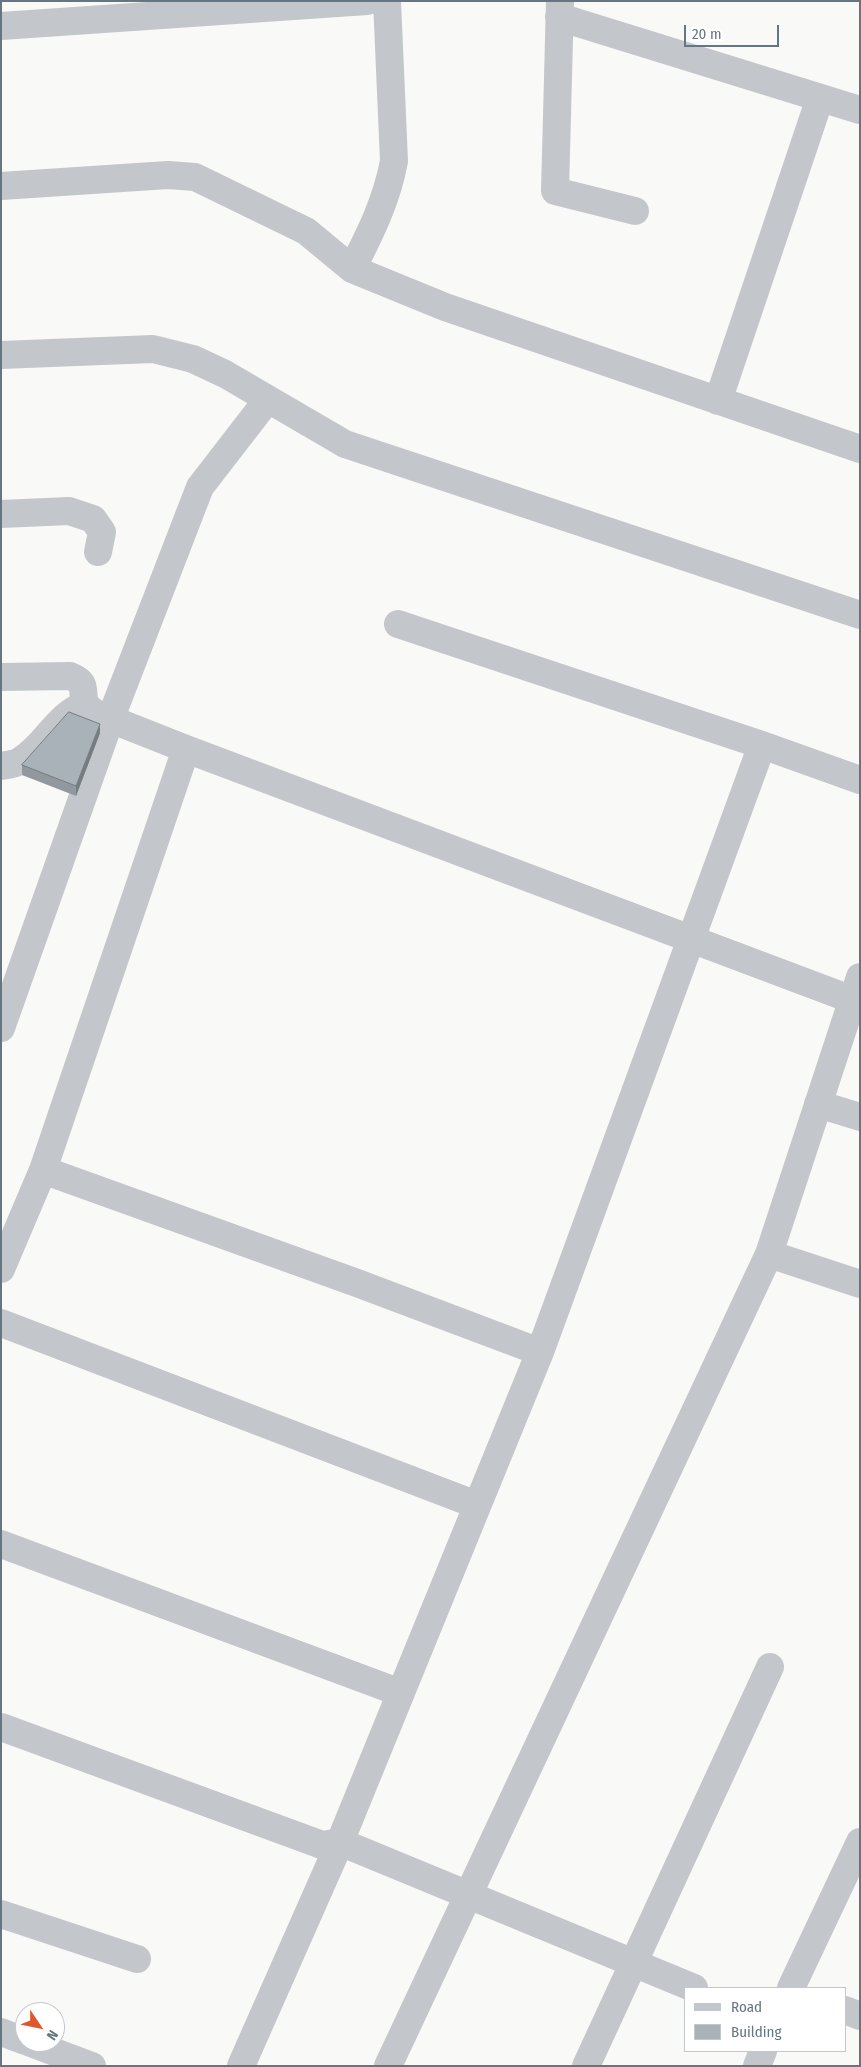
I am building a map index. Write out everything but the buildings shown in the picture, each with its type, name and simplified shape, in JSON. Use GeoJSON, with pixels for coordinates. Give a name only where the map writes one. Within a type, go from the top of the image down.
{"type":"FeatureCollection","features":[{"type":"Feature","properties":{"kind":"street"},"geometry":{"type":"LineString","coordinates":[[1,26],[367,1]]}},
{"type":"Feature","properties":{"kind":"street"},"geometry":{"type":"LineString","coordinates":[[352,269],[374,227],[389,186],[394,161],[387,1]]}},
{"type":"Feature","properties":{"kind":"street"},"geometry":{"type":"LineString","coordinates":[[636,211],[555,191],[559,9],[860,110]]}},
{"type":"Feature","properties":{"kind":"street"},"geometry":{"type":"LineString","coordinates":[[718,401],[820,98]]}},
{"type":"Feature","properties":{"kind":"street"},"geometry":{"type":"LineString","coordinates":[[1,186],[168,175],[195,177],[306,231],[352,269],[445,307],[860,449]]}},
{"type":"Feature","properties":{"kind":"street"},"geometry":{"type":"LineString","coordinates":[[1,354],[152,349],[193,359],[268,399],[345,444],[860,615]]}},
{"type":"Feature","properties":{"kind":"street"},"geometry":{"type":"LineString","coordinates":[[1,1028],[110,720],[200,487],[268,399]]}},
{"type":"Feature","properties":{"kind":"street"},"geometry":{"type":"LineString","coordinates":[[1,514],[69,512],[93,519],[102,532],[98,552]]}},
{"type":"Feature","properties":{"kind":"street"},"geometry":{"type":"LineString","coordinates":[[398,624],[860,780]]}},
{"type":"Feature","properties":{"kind":"street"},"geometry":{"type":"LineString","coordinates":[[1,678],[70,676],[82,684],[84,705],[110,720],[692,940],[856,989],[769,1254],[388,2066]]}},
{"type":"Feature","properties":{"kind":"street"},"geometry":{"type":"LineString","coordinates":[[1,766],[19,762],[33,752],[71,710],[84,705]]}},
{"type":"Feature","properties":{"kind":"street"},"geometry":{"type":"LineString","coordinates":[[241,2066],[340,1842],[540,1352],[762,746]]}},
{"type":"Feature","properties":{"kind":"street"},"geometry":{"type":"LineString","coordinates":[[1,1269],[43,1170],[186,750]]}},
{"type":"Feature","properties":{"kind":"street"},"geometry":{"type":"LineString","coordinates":[[818,1104],[860,1117]]}},
{"type":"Feature","properties":{"kind":"street"},"geometry":{"type":"LineString","coordinates":[[43,1170],[348,1280],[540,1352]]}},
{"type":"Feature","properties":{"kind":"street"},"geometry":{"type":"LineString","coordinates":[[769,1254],[860,1284]]}},
{"type":"Feature","properties":{"kind":"street"},"geometry":{"type":"LineString","coordinates":[[1,1323],[477,1505]]}},
{"type":"Feature","properties":{"kind":"street"},"geometry":{"type":"LineString","coordinates":[[1,1544],[401,1693]]}},
{"type":"Feature","properties":{"kind":"street"},"geometry":{"type":"LineString","coordinates":[[586,2066],[770,1668]]}},
{"type":"Feature","properties":{"kind":"street"},"geometry":{"type":"LineString","coordinates":[[1,1727],[322,1845],[340,1842],[692,1987]]}},
{"type":"Feature","properties":{"kind":"street"},"geometry":{"type":"LineString","coordinates":[[792,1987],[860,1842]]}},
{"type":"Feature","properties":{"kind":"street"},"geometry":{"type":"LineString","coordinates":[[1,1914],[137,1959]]}},
{"type":"Feature","properties":{"kind":"street"},"geometry":{"type":"LineString","coordinates":[[846,2010],[860,2016]]}},
{"type":"Feature","properties":{"kind":"street"},"geometry":{"type":"LineString","coordinates":[[1,2032],[15,2037]]}},
{"type":"Feature","properties":{"kind":"street"},"geometry":{"type":"LineString","coordinates":[[55,2052],[92,2066]]}},
{"type":"Feature","properties":{"kind":"street"},"geometry":{"type":"LineString","coordinates":[[757,2066],[763,2052]]}}]}
